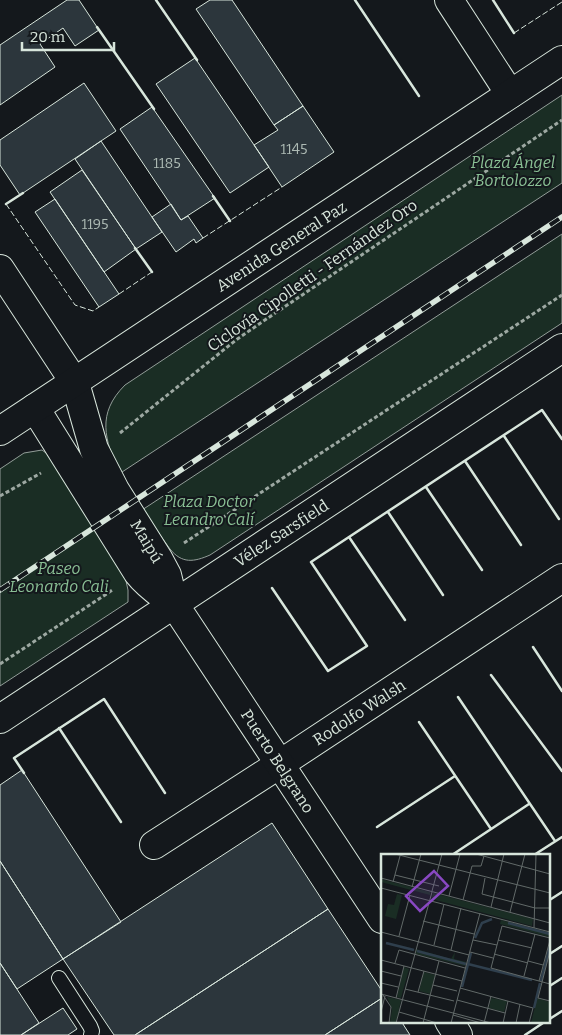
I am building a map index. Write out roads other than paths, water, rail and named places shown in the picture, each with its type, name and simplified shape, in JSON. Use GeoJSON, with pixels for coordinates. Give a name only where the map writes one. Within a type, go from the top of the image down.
{"type":"FeatureCollection","features":[{"type":"Feature","properties":{"kind":"street"},"geometry":{"type":"LineString","coordinates":[[449,0],[510,94]]}},
{"type":"Feature","properties":{"kind":"street","name":"Avenida General Paz"},"geometry":{"type":"LineString","coordinates":[[0,431],[562,60]]}},
{"type":"Feature","properties":{"kind":"street","name":"Maipú"},"geometry":{"type":"LineString","coordinates":[[0,269],[74,383],[94,449],[149,566]]}},
{"type":"Feature","properties":{"kind":"street","name":"Vélez Sarsfield"},"geometry":{"type":"LineString","coordinates":[[0,719],[562,348]]}},
{"type":"Feature","properties":{"kind":"street","name":"Maipú"},"geometry":{"type":"LineString","coordinates":[[35,408],[68,461],[149,566],[167,575],[174,604]]}},
{"type":"Feature","properties":{"kind":"street","name":"Rodolfo Walsh"},"geometry":{"type":"LineString","coordinates":[[154,845],[562,578]]}},
{"type":"Feature","properties":{"kind":"street","name":"Puerto Belgrano"},"geometry":{"type":"LineString","coordinates":[[174,604],[381,917]]}},
{"type":"Feature","properties":{"kind":"street"},"geometry":{"type":"LineString","coordinates":[[450,1022],[458,1035]]}},
{"type":"Feature","properties":{"kind":"lane"},"geometry":{"type":"LineString","coordinates":[[59,978],[90,1026],[91,1035]]}},
{"type":"Feature","properties":{"kind":"railway"},"geometry":{"type":"LineString","coordinates":[[0,590],[562,217]]}},
{"type":"Feature","properties":{"kind":"park label","name":"Plaza Ángel Bortolozzo"},"geometry":{"type":"Point","coordinates":[513,171]}},
{"type":"Feature","properties":{"kind":"park label","name":"Plaza Doctor Leandro Calí"},"geometry":{"type":"Point","coordinates":[209,510]}},
{"type":"Feature","properties":{"kind":"park label","name":"Paseo Leonardo Cali"},"geometry":{"type":"Point","coordinates":[59,577]}}]}
